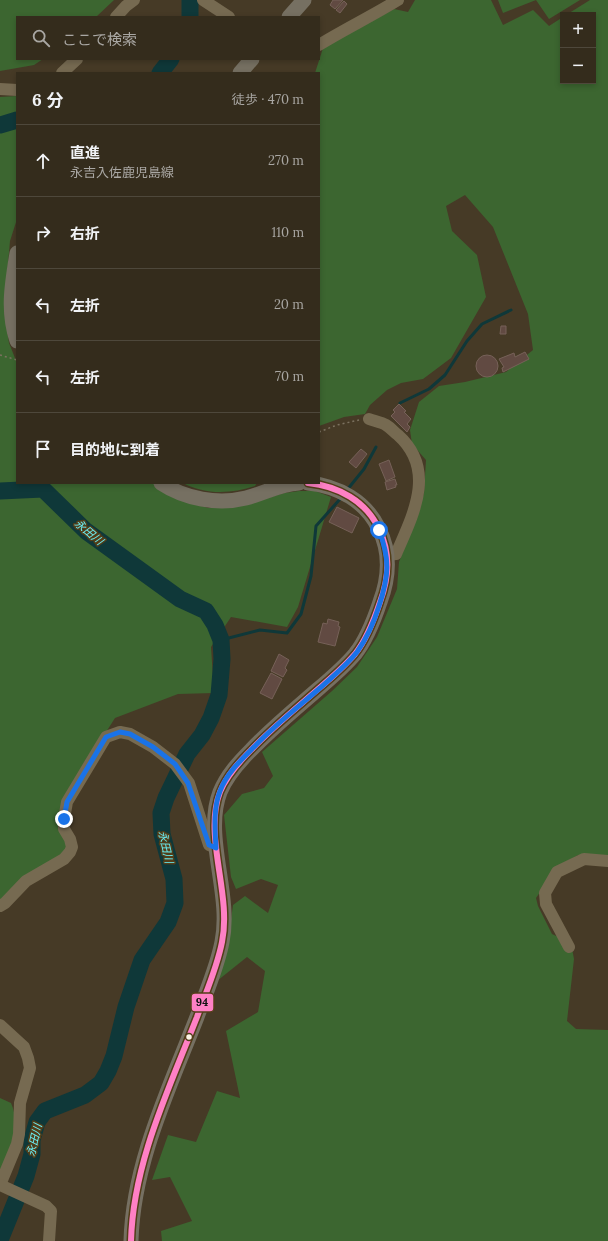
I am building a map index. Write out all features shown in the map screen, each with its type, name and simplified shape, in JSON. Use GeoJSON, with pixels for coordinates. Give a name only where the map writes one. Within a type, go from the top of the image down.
{"type":"FeatureCollection","features":[{"type":"Feature","properties":{"kind":"main road"},"geometry":{"type":"LineString","coordinates":[[290,16],[304,0]]}},
{"type":"Feature","properties":{"kind":"main road"},"geometry":{"type":"LineString","coordinates":[[241,72],[251,60]]}},
{"type":"Feature","properties":{"kind":"main road"},"geometry":{"type":"LineString","coordinates":[[16,259],[10,298],[16,336]]}},
{"type":"Feature","properties":{"kind":"main road"},"geometry":{"type":"LineString","coordinates":[[163,484],[177,492],[193,498],[218,501],[247,498],[277,486],[292,484]]}},
{"type":"Feature","properties":{"kind":"main road"},"geometry":{"type":"LineString","coordinates":[[132,1241],[136,1191],[141,1168],[212,977],[222,940],[223,899],[216,848],[215,817],[220,791],[236,765],[267,734],[343,668],[357,652],[366,638],[382,598],[388,570],[386,550],[374,521],[362,506],[344,492],[331,487],[314,484]]}},
{"type":"Feature","properties":{"kind":"street"},"geometry":{"type":"LineString","coordinates":[[117,16],[134,0]]}},
{"type":"Feature","properties":{"kind":"street"},"geometry":{"type":"LineString","coordinates":[[320,44],[344,29],[382,10],[398,0]]}},
{"type":"Feature","properties":{"kind":"street"},"geometry":{"type":"LineString","coordinates":[[206,2],[227,16]]}},
{"type":"Feature","properties":{"kind":"street"},"geometry":{"type":"LineString","coordinates":[[63,72],[76,60]]}},
{"type":"Feature","properties":{"kind":"street"},"geometry":{"type":"LineString","coordinates":[[0,89],[16,90]]}},
{"type":"Feature","properties":{"kind":"street"},"geometry":{"type":"LineString","coordinates":[[369,419],[386,425],[405,441],[416,459],[420,475],[413,514],[402,541],[396,554],[386,550]]}},
{"type":"Feature","properties":{"kind":"street"},"geometry":{"type":"LineString","coordinates":[[0,906],[26,881],[64,859],[70,852],[72,847],[70,839],[64,829],[67,802],[106,737],[120,732],[130,734],[153,747],[175,764],[188,783],[209,845],[216,848]]}},
{"type":"Feature","properties":{"kind":"street"},"geometry":{"type":"LineString","coordinates":[[569,947],[546,904],[545,893],[557,872],[584,859],[608,861]]}},
{"type":"Feature","properties":{"kind":"street"},"geometry":{"type":"LineString","coordinates":[[0,1026],[24,1047],[30,1068],[20,1103],[19,1134],[17,1144],[1,1186],[46,1206],[51,1211],[48,1241]]}},
{"type":"Feature","properties":{"kind":"path"},"geometry":{"type":"LineString","coordinates":[[0,355],[16,360]]}},
{"type":"Feature","properties":{"kind":"path"},"geometry":{"type":"LineString","coordinates":[[320,432],[337,425],[369,419]]}},
{"type":"Feature","properties":{"kind":"green space"},"geometry":{"type":"Polygon","coordinates":[[[0,0],[114,0],[97,16],[16,16],[16,60],[42,60],[34,65],[0,71],[0,0]]]}},
{"type":"Feature","properties":{"kind":"green space"},"geometry":{"type":"Polygon","coordinates":[[[415,0],[491,0],[503,25],[533,10],[549,26],[560,19],[560,84],[596,84],[596,12],[571,12],[590,0],[608,0],[608,859],[578,855],[556,869],[536,898],[538,906],[552,934],[571,943],[574,959],[567,1021],[576,1029],[608,1030],[608,1241],[162,1241],[161,1231],[192,1221],[170,1177],[152,1180],[168,1135],[196,1142],[217,1091],[240,1098],[226,1031],[258,1012],[265,971],[247,957],[217,981],[228,941],[233,905],[245,896],[268,913],[278,885],[261,879],[236,889],[231,877],[224,815],[242,794],[264,788],[273,776],[262,752],[332,691],[357,667],[377,637],[397,589],[399,562],[424,493],[426,460],[412,444],[410,430],[419,402],[439,386],[465,382],[506,372],[533,350],[528,314],[493,227],[465,195],[446,206],[452,231],[477,255],[486,297],[451,358],[423,379],[401,383],[387,390],[370,405],[365,414],[344,417],[320,426],[320,72],[315,72],[323,48],[394,9],[408,12],[415,0]]]}},
{"type":"Feature","properties":{"kind":"green space"},"geometry":{"type":"Polygon","coordinates":[[[498,0],[536,0],[503,13],[498,0]]]}},
{"type":"Feature","properties":{"kind":"green space"},"geometry":{"type":"Polygon","coordinates":[[[536,0],[580,0],[560,12],[549,19],[536,0]]]}},
{"type":"Feature","properties":{"kind":"green space"},"geometry":{"type":"Polygon","coordinates":[[[16,96],[16,222],[10,241],[4,310],[9,343],[16,360],[16,484],[155,484],[178,499],[208,508],[243,505],[285,493],[299,491],[315,491],[331,497],[298,607],[287,627],[231,617],[211,647],[214,693],[178,694],[115,718],[60,811],[67,842],[66,851],[0,901],[0,97],[16,96]]]}},
{"type":"Feature","properties":{"kind":"green space"},"geometry":{"type":"Polygon","coordinates":[[[185,484],[256,484],[255,486],[246,489],[227,492],[200,490],[185,484]]]}},
{"type":"Feature","properties":{"kind":"green space"},"geometry":{"type":"Polygon","coordinates":[[[0,1098],[11,1103],[14,1112],[15,1131],[0,1178],[0,1098]]]}},
{"type":"Feature","properties":{"kind":"building"},"geometry":{"type":"Polygon","coordinates":[[[333,0],[343,0],[335,9],[330,5],[333,0]]]}},
{"type":"Feature","properties":{"kind":"building"},"geometry":{"type":"Polygon","coordinates":[[[344,1],[347,4],[340,13],[336,10],[344,1]]]}},
{"type":"Feature","properties":{"kind":"building"},"geometry":{"type":"Polygon","coordinates":[[[501,326],[506,326],[506,334],[500,334],[501,326]]]}},
{"type":"Feature","properties":{"kind":"building"},"geometry":{"type":"Polygon","coordinates":[[[525,352],[529,359],[503,372],[502,368],[504,367],[499,359],[514,353],[515,357],[525,352]]]}},
{"type":"Feature","properties":{"kind":"building"},"geometry":{"type":"Polygon","coordinates":[[[483,355],[491,355],[498,362],[498,370],[491,377],[483,377],[476,370],[476,362],[483,355]]]}},
{"type":"Feature","properties":{"kind":"building"},"geometry":{"type":"Polygon","coordinates":[[[399,404],[411,419],[407,424],[410,427],[407,432],[391,416],[395,412],[393,410],[399,404]]]}},
{"type":"Feature","properties":{"kind":"building"},"geometry":{"type":"Polygon","coordinates":[[[361,449],[367,454],[356,468],[349,462],[361,449]]]}},
{"type":"Feature","properties":{"kind":"building"},"geometry":{"type":"Polygon","coordinates":[[[389,460],[395,477],[386,481],[379,464],[389,460]]]}},
{"type":"Feature","properties":{"kind":"building"},"geometry":{"type":"Polygon","coordinates":[[[395,479],[397,485],[395,485],[396,487],[387,490],[385,482],[395,479]]]}},
{"type":"Feature","properties":{"kind":"building"},"geometry":{"type":"Polygon","coordinates":[[[337,507],[359,518],[352,533],[329,522],[337,507]]]}},
{"type":"Feature","properties":{"kind":"building"},"geometry":{"type":"Polygon","coordinates":[[[328,619],[339,622],[338,626],[340,627],[335,646],[318,642],[323,623],[327,624],[328,619]]]}},
{"type":"Feature","properties":{"kind":"building"},"geometry":{"type":"Polygon","coordinates":[[[279,654],[289,660],[285,668],[287,670],[283,677],[271,671],[279,654]]]}},
{"type":"Feature","properties":{"kind":"building"},"geometry":{"type":"Polygon","coordinates":[[[271,673],[282,679],[272,699],[260,693],[271,673]]]}},
{"type":"Feature","properties":{"kind":"waterway","name":"永田川"},"geometry":{"type":"LineString","coordinates":[[190,0],[190,16]]}},
{"type":"Feature","properties":{"kind":"waterway","name":"永田川"},"geometry":{"type":"LineString","coordinates":[[161,72],[170,60]]}},
{"type":"Feature","properties":{"kind":"waterway","name":"永田川"},"geometry":{"type":"LineString","coordinates":[[0,125],[16,120]]}},
{"type":"Feature","properties":{"kind":"waterway"},"geometry":{"type":"LineString","coordinates":[[400,403],[429,389],[445,375],[467,341],[482,324],[511,310]]}},
{"type":"Feature","properties":{"kind":"waterway"},"geometry":{"type":"LineString","coordinates":[[347,490],[364,469],[376,447]]}},
{"type":"Feature","properties":{"kind":"waterway","name":"永田川"},"geometry":{"type":"LineString","coordinates":[[0,491],[43,489],[86,531],[180,599],[206,611],[215,625],[221,640],[222,659],[219,695],[211,718],[202,735],[187,754],[166,798],[161,813],[162,834],[174,879],[175,903],[168,922],[142,960],[126,1007],[114,1056],[101,1083],[85,1095],[45,1111],[37,1122],[32,1140],[32,1154],[26,1176],[0,1240]]}},
{"type":"Feature","properties":{"kind":"waterway"},"geometry":{"type":"LineString","coordinates":[[221,640],[260,630],[287,633],[301,614],[311,576],[316,526],[341,498]]}},
{"type":"Feature","properties":{"kind":"transit line","name":"94"},"geometry":{"type":"LineString","coordinates":[[131,1241],[133,1212],[145,1155],[164,1099],[211,980],[222,942],[224,904],[216,846],[215,827],[216,809],[220,792],[230,774],[259,742],[337,673],[355,654],[370,629],[383,593],[387,575],[387,556],[383,538],[373,519],[367,510],[359,503],[340,491],[314,484]]}},
{"type":"Feature","properties":{"kind":"route"},"geometry":{"type":"LineString","coordinates":[[64,819],[67,802],[106,737],[120,732],[130,734],[153,747],[175,764],[188,783],[209,845],[216,848],[215,817],[217,802],[220,791],[230,773],[267,734],[343,668],[357,652],[366,638],[382,598],[388,570],[385,544],[379,530]]}}]}
